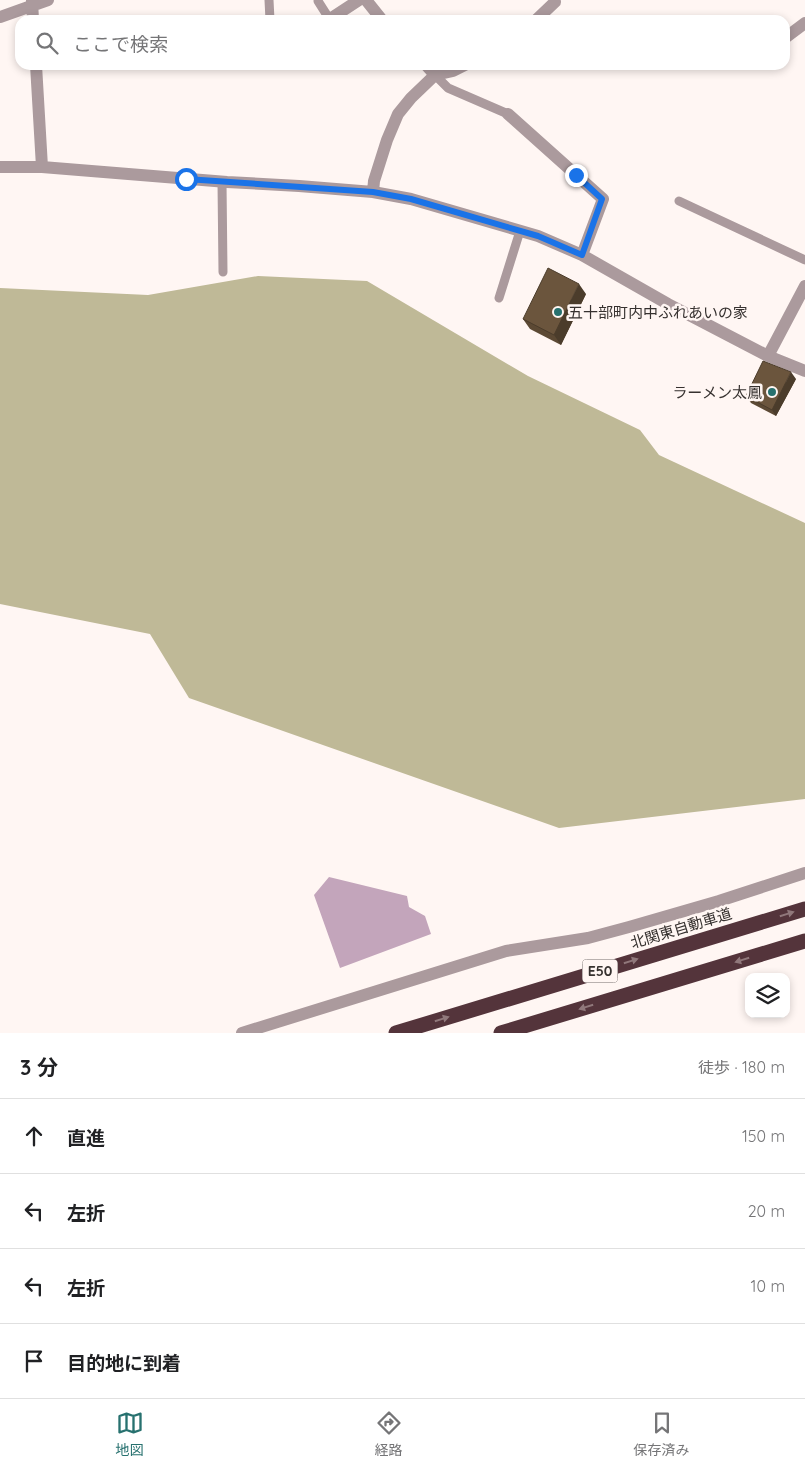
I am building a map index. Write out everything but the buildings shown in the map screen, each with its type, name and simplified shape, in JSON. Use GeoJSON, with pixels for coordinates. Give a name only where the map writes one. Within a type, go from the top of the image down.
{"type":"FeatureCollection","features":[{"type":"Feature","properties":{"kind":"highway","name":"北関東自動車道"},"geometry":{"type":"LineString","coordinates":[[396,1033],[805,909]]}},
{"type":"Feature","properties":{"kind":"highway","name":"E50"},"geometry":{"type":"LineString","coordinates":[[501,1033],[805,941]]}},
{"type":"Feature","properties":{"kind":"street"},"geometry":{"type":"LineString","coordinates":[[0,17],[32,3],[48,0]]}},
{"type":"Feature","properties":{"kind":"street"},"geometry":{"type":"LineString","coordinates":[[337,15],[359,0]]}},
{"type":"Feature","properties":{"kind":"street"},"geometry":{"type":"LineString","coordinates":[[366,0],[378,15]]}},
{"type":"Feature","properties":{"kind":"street"},"geometry":{"type":"LineString","coordinates":[[541,15],[555,2]]}},
{"type":"Feature","properties":{"kind":"street"},"geometry":{"type":"LineString","coordinates":[[790,34],[805,23]]}},
{"type":"Feature","properties":{"kind":"street"},"geometry":{"type":"LineString","coordinates":[[36,70],[42,167]]}},
{"type":"Feature","properties":{"kind":"street"},"geometry":{"type":"LineString","coordinates":[[431,70],[436,75]]}},
{"type":"Feature","properties":{"kind":"street"},"geometry":{"type":"LineString","coordinates":[[373,192],[374,181],[387,140],[398,114],[410,98],[436,75],[455,70]]}},
{"type":"Feature","properties":{"kind":"street"},"geometry":{"type":"LineString","coordinates":[[508,114],[602,199],[582,255]]}},
{"type":"Feature","properties":{"kind":"street"},"geometry":{"type":"LineString","coordinates":[[0,167],[42,167],[373,192],[411,199],[520,231],[582,255],[668,304],[768,356],[805,371]]}},
{"type":"Feature","properties":{"kind":"street"},"geometry":{"type":"LineString","coordinates":[[768,356],[805,286]]}},
{"type":"Feature","properties":{"kind":"street"},"geometry":{"type":"LineString","coordinates":[[242,1033],[506,951],[588,938],[719,901],[805,873]]}},
{"type":"Feature","properties":{"kind":"lane"},"geometry":{"type":"LineString","coordinates":[[270,0],[270,15]]}},
{"type":"Feature","properties":{"kind":"lane"},"geometry":{"type":"LineString","coordinates":[[318,1],[327,15]]}},
{"type":"Feature","properties":{"kind":"lane"},"geometry":{"type":"LineString","coordinates":[[436,75],[448,88],[508,114]]}},
{"type":"Feature","properties":{"kind":"lane"},"geometry":{"type":"LineString","coordinates":[[222,182],[224,272]]}},
{"type":"Feature","properties":{"kind":"lane"},"geometry":{"type":"LineString","coordinates":[[679,201],[805,260]]}},
{"type":"Feature","properties":{"kind":"lane"},"geometry":{"type":"LineString","coordinates":[[498,298],[520,231]]}},
{"type":"Feature","properties":{"kind":"shaded area"},"geometry":{"type":"Polygon","coordinates":[[[258,276],[367,281],[528,376],[640,430],[659,455],[805,523],[805,799],[559,828],[189,698],[150,634],[0,604],[0,288],[148,295],[258,276]]]}},
{"type":"Feature","properties":{"kind":"shaded area"},"geometry":{"type":"Polygon","coordinates":[[[329,877],[407,896],[409,907],[425,916],[431,934],[340,968],[314,895],[329,877]]]}},
{"type":"Feature","properties":{"kind":"place","name":"五十部町内中ふれあいの家"},"geometry":{"type":"Point","coordinates":[558,312]}},
{"type":"Feature","properties":{"kind":"place","name":"ラーメン太鳳"},"geometry":{"type":"Point","coordinates":[772,392]}},
{"type":"Feature","properties":{"kind":"route"},"geometry":{"type":"LineString","coordinates":[[186,179],[373,192],[411,199],[538,236],[582,255],[602,199],[576,175]]}}]}
